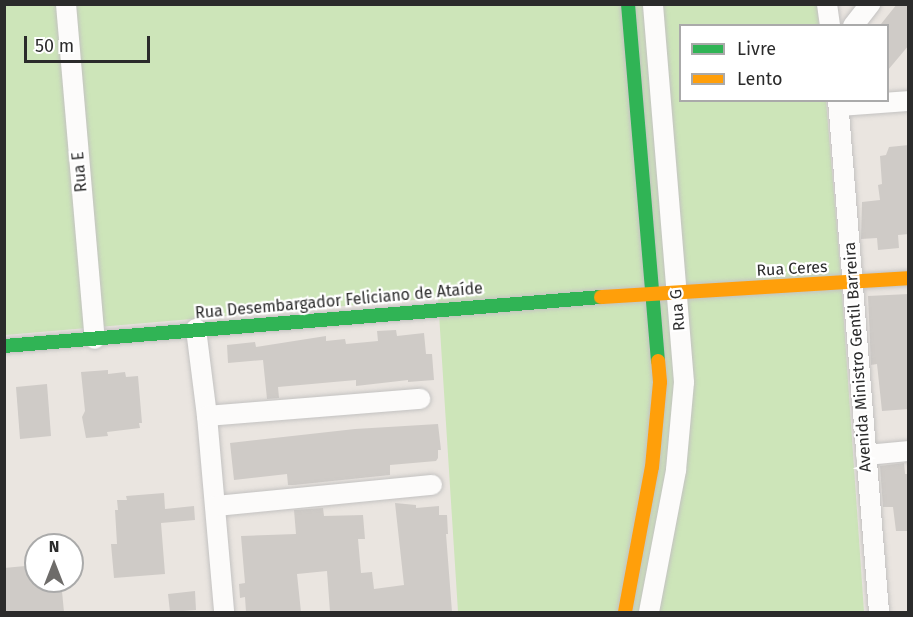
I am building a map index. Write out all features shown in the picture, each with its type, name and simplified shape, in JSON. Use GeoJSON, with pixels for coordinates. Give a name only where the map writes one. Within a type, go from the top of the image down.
{"type":"FeatureCollection","features":[{"type":"Feature","properties":{"kind":"street","name":"Rua E"},"geometry":{"type":"LineString","coordinates":[[66,4],[95,339]]}},
{"type":"Feature","properties":{"kind":"street","name":"Rua G"},"geometry":{"type":"LineString","coordinates":[[625,612],[654,446],[660,382],[628,4]]}},
{"type":"Feature","properties":{"kind":"street","name":"Rua G"},"geometry":{"type":"LineString","coordinates":[[649,612],[676,470],[684,382],[653,4]]}},
{"type":"Feature","properties":{"kind":"street"},"geometry":{"type":"LineString","coordinates":[[827,4],[830,24]]}},
{"type":"Feature","properties":{"kind":"street"},"geometry":{"type":"LineString","coordinates":[[855,24],[870,4]]}},
{"type":"Feature","properties":{"kind":"street"},"geometry":{"type":"LineString","coordinates":[[889,102],[909,101]]}},
{"type":"Feature","properties":{"kind":"street"},"geometry":{"type":"LineString","coordinates":[[838,103],[874,102]]}},
{"type":"Feature","properties":{"kind":"street","name":"Avenida Ministro Gentil Barreira"},"geometry":{"type":"LineString","coordinates":[[838,103],[879,612]]}},
{"type":"Feature","properties":{"kind":"street","name":"Rua Ceres"},"geometry":{"type":"LineString","coordinates":[[676,291],[909,278]]}},
{"type":"Feature","properties":{"kind":"street","name":"Rua Desembargador Feliciano de Ataíde"},"geometry":{"type":"LineString","coordinates":[[4,346],[676,291]]}},
{"type":"Feature","properties":{"kind":"street"},"geometry":{"type":"LineString","coordinates":[[196,329],[216,506],[224,612]]}},
{"type":"Feature","properties":{"kind":"street"},"geometry":{"type":"LineString","coordinates":[[207,416],[420,399]]}},
{"type":"Feature","properties":{"kind":"street"},"geometry":{"type":"LineString","coordinates":[[866,454],[909,451]]}},
{"type":"Feature","properties":{"kind":"street"},"geometry":{"type":"LineString","coordinates":[[216,506],[432,485]]}},
{"type":"Feature","properties":{"kind":"green space"},"geometry":{"type":"Polygon","coordinates":[[[5,5],[817,5],[819,24],[679,24],[679,102],[826,102],[864,612],[458,612],[438,298],[5,335],[5,5]]]}},
{"type":"Feature","properties":{"kind":"building"},"geometry":{"type":"Polygon","coordinates":[[[897,4],[909,4],[909,45],[889,69],[889,24],[881,24],[897,4]]]}},
{"type":"Feature","properties":{"kind":"building"},"geometry":{"type":"Polygon","coordinates":[[[909,145],[909,234],[898,235],[899,248],[878,250],[877,238],[861,239],[862,202],[880,200],[878,185],[882,184],[880,156],[886,155],[889,147],[909,145]]]}},
{"type":"Feature","properties":{"kind":"building"},"geometry":{"type":"Polygon","coordinates":[[[909,294],[909,409],[882,411],[877,364],[871,365],[868,296],[909,294]]]}},
{"type":"Feature","properties":{"kind":"building"},"geometry":{"type":"Polygon","coordinates":[[[396,330],[397,336],[424,333],[426,354],[432,354],[434,380],[408,382],[408,380],[356,386],[356,380],[278,387],[279,398],[267,399],[263,360],[228,363],[227,345],[255,342],[256,347],[326,336],[326,341],[345,339],[346,344],[378,341],[377,331],[396,330]]]}},
{"type":"Feature","properties":{"kind":"building"},"geometry":{"type":"Polygon","coordinates":[[[108,370],[108,374],[125,372],[126,377],[138,376],[142,423],[139,423],[140,428],[107,432],[108,436],[86,438],[82,417],[85,411],[81,372],[108,370]]]}},
{"type":"Feature","properties":{"kind":"building"},"geometry":{"type":"Polygon","coordinates":[[[47,384],[51,436],[20,439],[16,387],[47,384]]]}},
{"type":"Feature","properties":{"kind":"building"},"geometry":{"type":"Polygon","coordinates":[[[438,424],[441,450],[438,450],[436,461],[390,465],[390,475],[294,485],[288,485],[287,474],[234,480],[230,443],[355,429],[438,424]]]}},
{"type":"Feature","properties":{"kind":"building"},"geometry":{"type":"Polygon","coordinates":[[[904,463],[905,474],[909,474],[909,531],[896,531],[893,507],[883,507],[880,466],[904,463]]]}},
{"type":"Feature","properties":{"kind":"building"},"geometry":{"type":"Polygon","coordinates":[[[164,493],[165,509],[194,506],[195,520],[161,523],[165,574],[114,578],[111,544],[117,544],[115,510],[118,510],[117,500],[127,500],[126,496],[164,493]]]}},
{"type":"Feature","properties":{"kind":"building"},"geometry":{"type":"Polygon","coordinates":[[[395,503],[416,505],[416,508],[439,506],[439,515],[447,515],[448,534],[446,534],[452,612],[330,612],[327,571],[297,574],[301,612],[246,612],[245,597],[240,598],[239,584],[245,583],[241,536],[296,534],[294,510],[323,508],[324,516],[363,515],[365,539],[358,539],[361,573],[372,572],[374,589],[404,585],[395,503]]]}},
{"type":"Feature","properties":{"kind":"building"},"geometry":{"type":"Polygon","coordinates":[[[24,566],[24,593],[62,593],[64,612],[4,612],[4,568],[24,566]]]}},
{"type":"Feature","properties":{"kind":"building"},"geometry":{"type":"Polygon","coordinates":[[[195,591],[196,610],[170,612],[168,594],[195,591]]]}},
{"type":"Feature","properties":{"kind":"traffic: fast"},"geometry":{"type":"LineString","coordinates":[[628,4],[658,361]]}},
{"type":"Feature","properties":{"kind":"traffic: fast"},"geometry":{"type":"LineString","coordinates":[[4,346],[601,297]]}},
{"type":"Feature","properties":{"kind":"traffic: slow"},"geometry":{"type":"LineString","coordinates":[[601,297],[908,278]]}},
{"type":"Feature","properties":{"kind":"traffic: slow"},"geometry":{"type":"LineString","coordinates":[[625,612],[652,467],[660,382],[658,361]]}}]}
